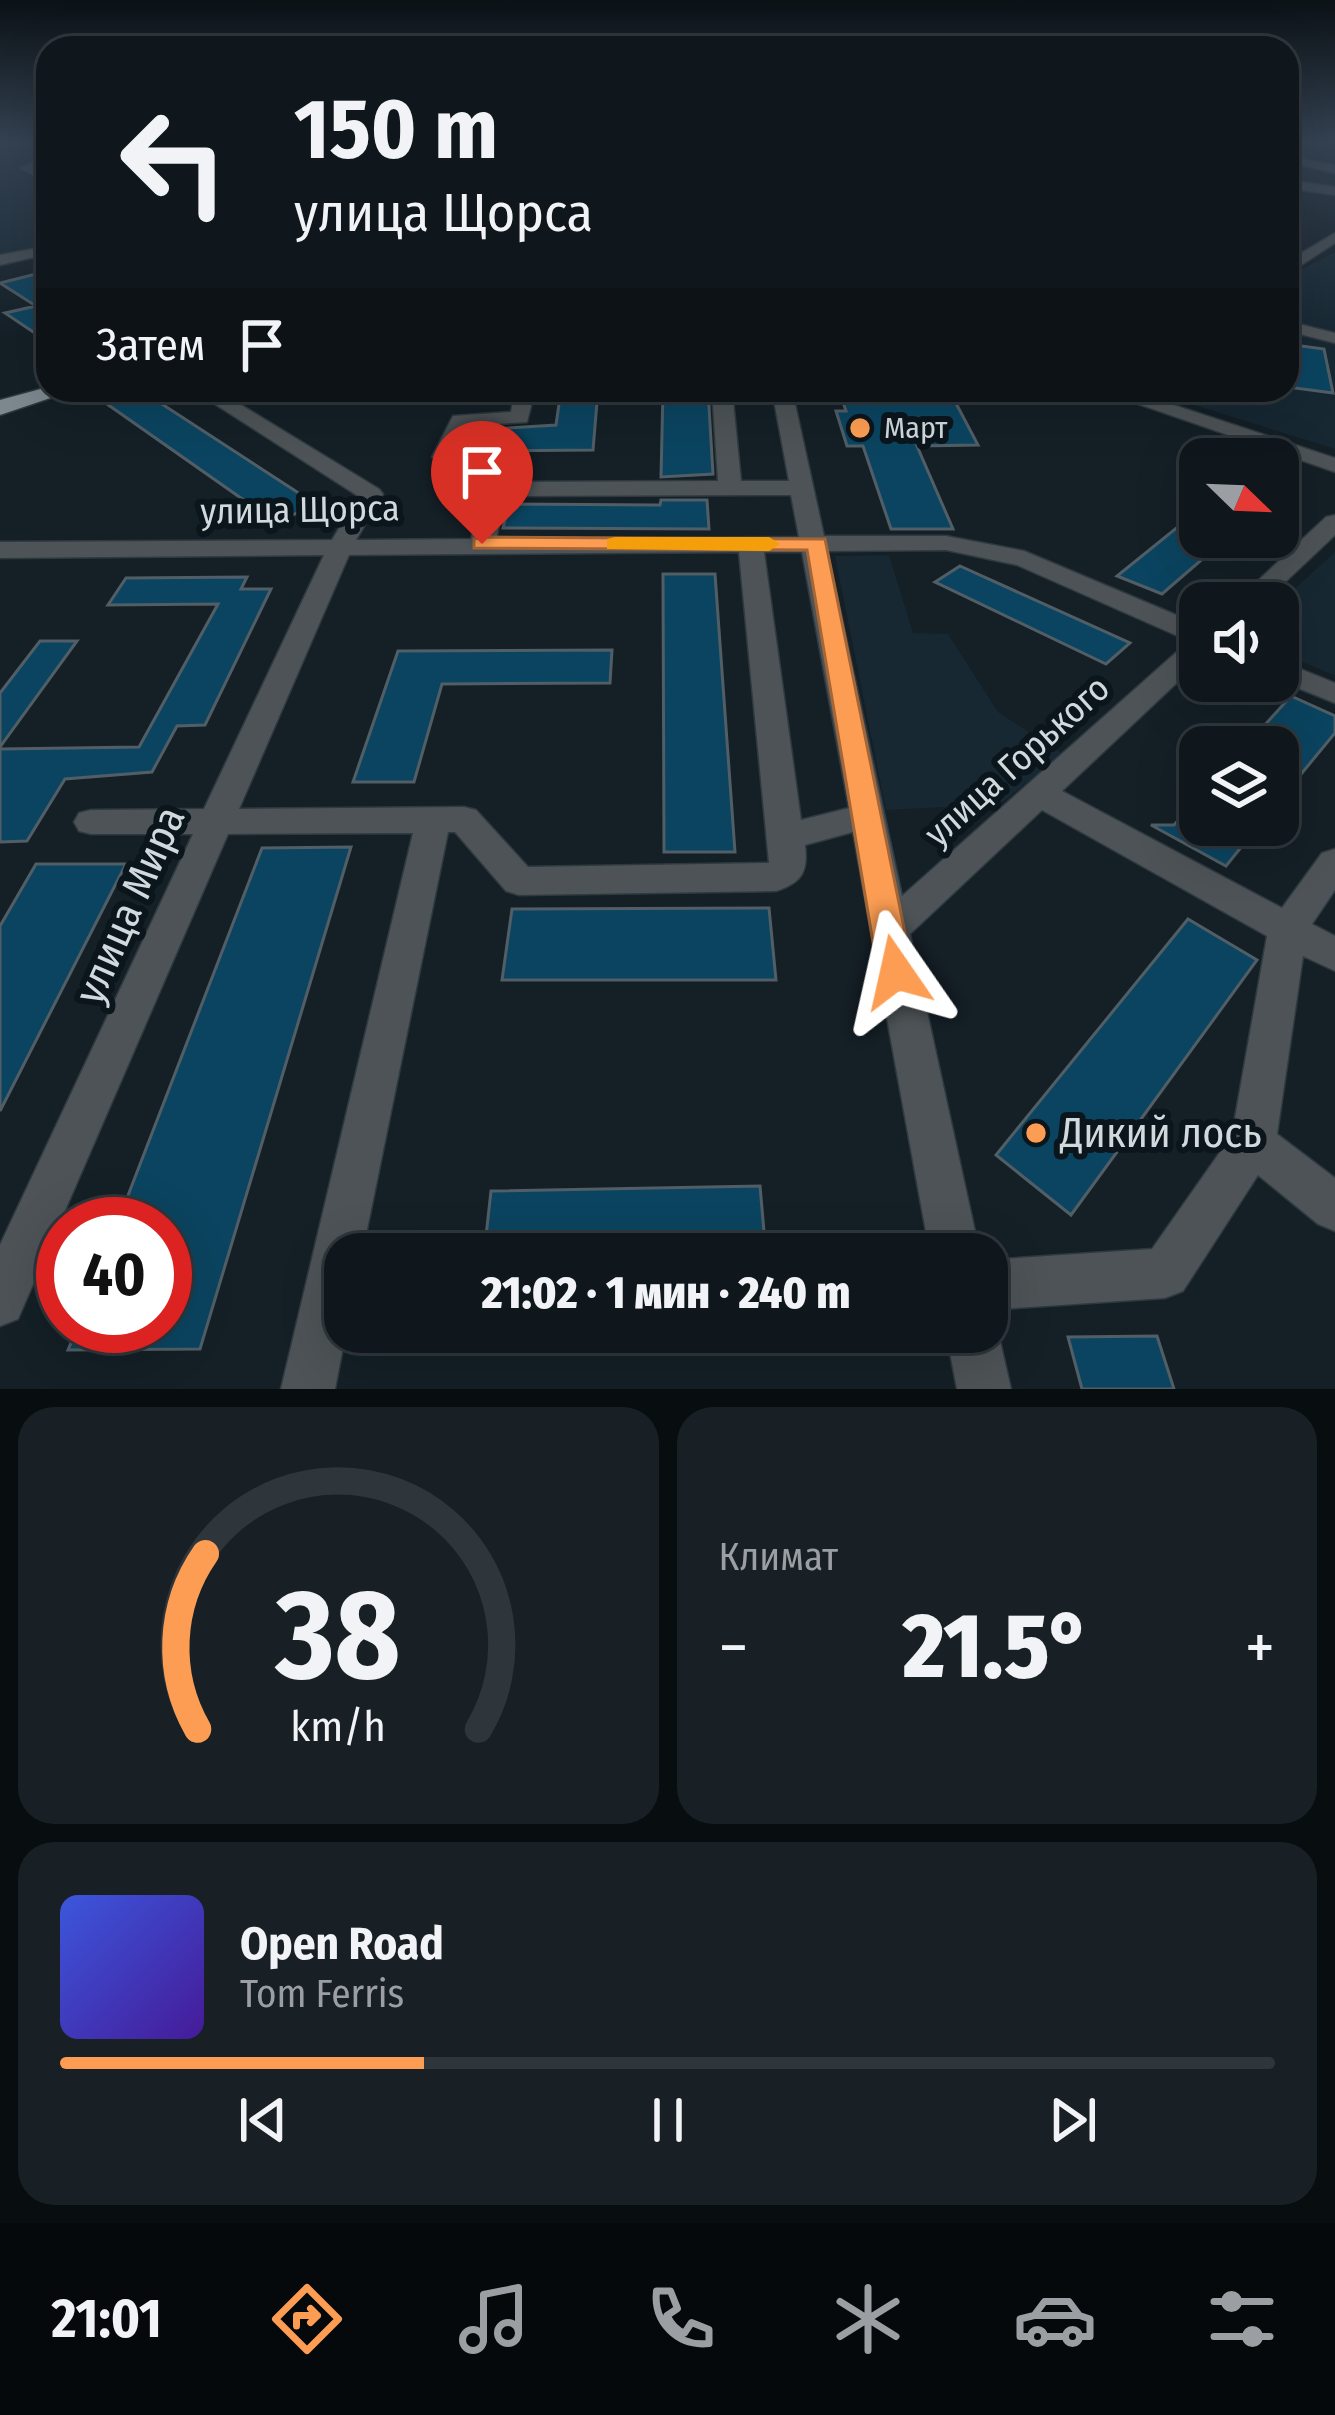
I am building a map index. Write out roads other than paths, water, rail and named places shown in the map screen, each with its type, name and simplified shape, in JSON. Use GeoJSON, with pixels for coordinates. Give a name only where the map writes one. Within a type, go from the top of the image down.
{"type":"FeatureCollection","features":[{"type":"Feature","properties":{"kind":"main road"},"geometry":{"type":"LineString","coordinates":[[0,408],[36,398]]}},
{"type":"Feature","properties":{"kind":"street"},"geometry":{"type":"LineString","coordinates":[[1299,241],[1330,245]]}},
{"type":"Feature","properties":{"kind":"street"},"geometry":{"type":"LineString","coordinates":[[1299,259],[1330,245]]}},
{"type":"Feature","properties":{"kind":"street"},"geometry":{"type":"LineString","coordinates":[[0,260],[36,252]]}},
{"type":"Feature","properties":{"kind":"street"},"geometry":{"type":"LineString","coordinates":[[1299,329],[1335,338]]}},
{"type":"Feature","properties":{"kind":"street","name":"улица Мира"},"geometry":{"type":"LineString","coordinates":[[0,1301],[340,545],[371,494],[222,402]]}},
{"type":"Feature","properties":{"kind":"street"},"geometry":{"type":"LineString","coordinates":[[523,402],[520,418],[460,420],[443,457],[496,489],[803,488]]}},
{"type":"Feature","properties":{"kind":"street"},"geometry":{"type":"LineString","coordinates":[[723,402],[730,488]]}},
{"type":"Feature","properties":{"kind":"street"},"geometry":{"type":"LineString","coordinates":[[785,402],[817,543],[887,932],[951,1233]]}},
{"type":"Feature","properties":{"kind":"street"},"geometry":{"type":"LineString","coordinates":[[1144,402],[1335,465]]}},
{"type":"Feature","properties":{"kind":"street"},"geometry":{"type":"LineString","coordinates":[[482,544],[496,489]]}},
{"type":"Feature","properties":{"kind":"street"},"geometry":{"type":"LineString","coordinates":[[1277,582],[1317,554],[1335,522]]}},
{"type":"Feature","properties":{"kind":"street","name":"улица Щорса"},"geometry":{"type":"LineString","coordinates":[[0,550],[946,543],[1024,559],[1179,626]]}},
{"type":"Feature","properties":{"kind":"street"},"geometry":{"type":"LineString","coordinates":[[91,822],[464,819],[519,881],[776,877],[790,867],[789,836],[751,544]]}},
{"type":"Feature","properties":{"kind":"street","name":"улица Горького"},"geometry":{"type":"LineString","coordinates":[[887,932],[1179,665]]}},
{"type":"Feature","properties":{"kind":"street"},"geometry":{"type":"LineString","coordinates":[[1299,678],[1335,694]]}},
{"type":"Feature","properties":{"kind":"street"},"geometry":{"type":"LineString","coordinates":[[1039,794],[1335,955]]}},
{"type":"Feature","properties":{"kind":"street"},"geometry":{"type":"LineString","coordinates":[[789,836],[867,816]]}},
{"type":"Feature","properties":{"kind":"street"},"geometry":{"type":"LineString","coordinates":[[308,1389],[433,820]]}},
{"type":"Feature","properties":{"kind":"street"},"geometry":{"type":"LineString","coordinates":[[1008,1284],[1165,1274],[1253,1143],[1287,931],[1335,862]]}},
{"type":"Feature","properties":{"kind":"street"},"geometry":{"type":"LineString","coordinates":[[1253,1143],[1335,1208]]}},
{"type":"Feature","properties":{"kind":"street"},"geometry":{"type":"LineString","coordinates":[[976,1353],[984,1389]]}},
{"type":"Feature","properties":{"kind":"place","name":"Март"},"geometry":{"type":"Point","coordinates":[860,428]}},
{"type":"Feature","properties":{"kind":"place","name":"Дикий лось"},"geometry":{"type":"Point","coordinates":[1036,1133]}}]}
